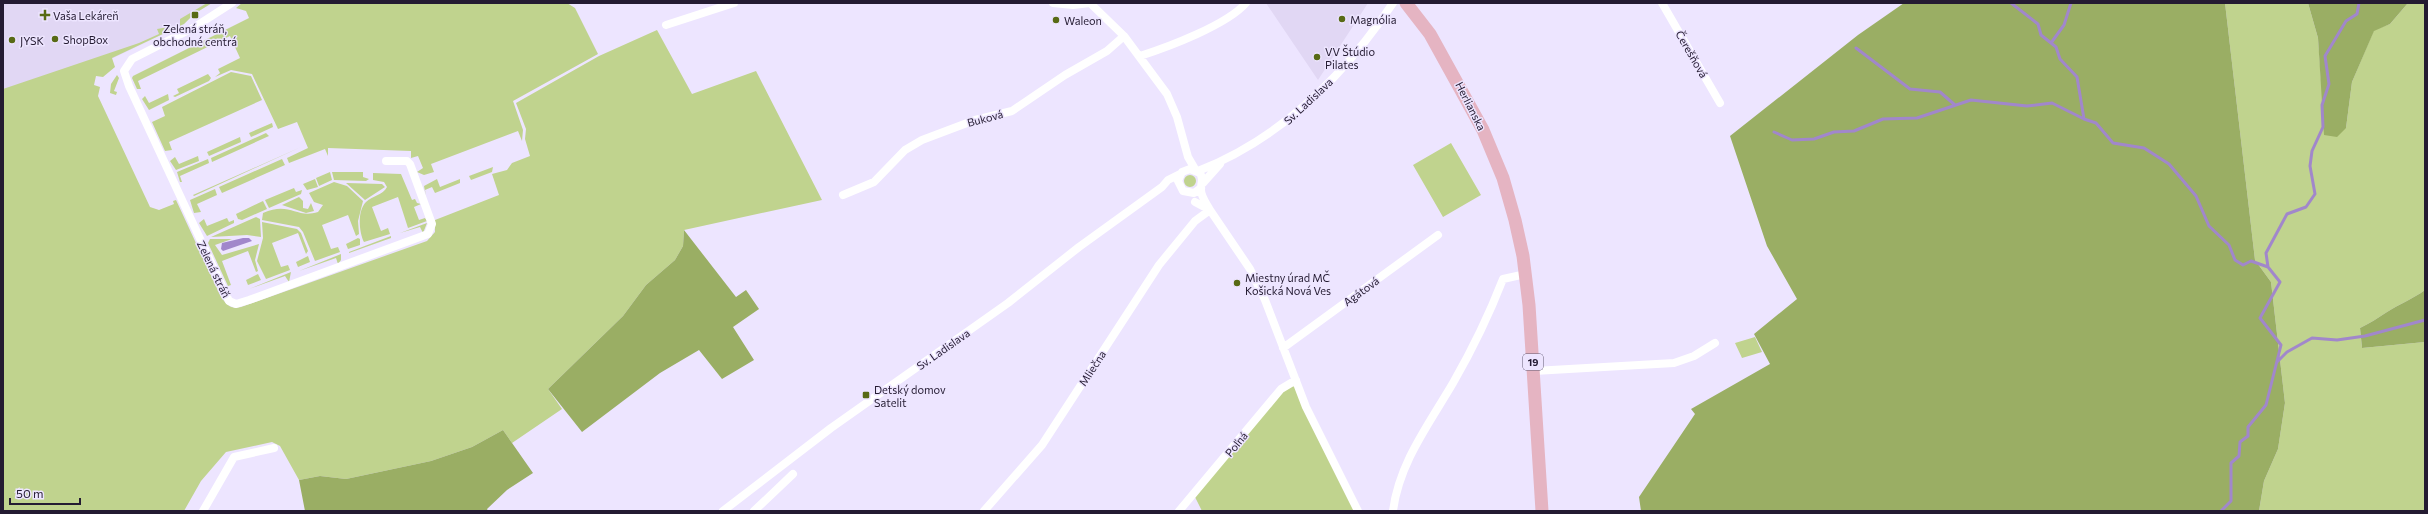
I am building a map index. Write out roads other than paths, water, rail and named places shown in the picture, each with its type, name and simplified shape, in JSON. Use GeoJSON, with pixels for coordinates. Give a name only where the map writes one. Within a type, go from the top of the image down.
{"type":"FeatureCollection","features":[{"type":"Feature","properties":{"kind":"main road","name":"Herlianska"},"geometry":{"type":"LineString","coordinates":[[1408,4],[1434,40],[1484,130],[1503,178],[1515,220],[1526,274]]}},
{"type":"Feature","properties":{"kind":"main road","name":"19"},"geometry":{"type":"LineString","coordinates":[[1526,274],[1534,371],[1542,511]]}},
{"type":"Feature","properties":{"kind":"street","name":"Zelená stráň"},"geometry":{"type":"LineString","coordinates":[[232,3],[193,28],[132,59],[124,71],[131,92],[229,301],[236,304],[254,298],[428,234],[432,227],[431,220],[410,164],[407,161],[386,161]]}},
{"type":"Feature","properties":{"kind":"street"},"geometry":{"type":"LineString","coordinates":[[666,25],[734,3]]}},
{"type":"Feature","properties":{"kind":"street"},"geometry":{"type":"LineString","coordinates":[[1054,3],[1073,5],[1090,3],[1124,36],[1140,56],[1169,100],[1177,117],[1188,158],[1202,177],[1202,186],[1210,210],[1250,269],[1322,441],[1358,511]]}},
{"type":"Feature","properties":{"kind":"street"},"geometry":{"type":"LineString","coordinates":[[1140,56],[1194,35],[1229,16],[1246,3]]}},
{"type":"Feature","properties":{"kind":"street","name":"Sv. Ladislava"},"geometry":{"type":"LineString","coordinates":[[1222,162],[1262,139],[1314,98],[1345,64],[1393,3]]}},
{"type":"Feature","properties":{"kind":"street","name":"Čerešňová"},"geometry":{"type":"LineString","coordinates":[[1664,4],[1720,103]]}},
{"type":"Feature","properties":{"kind":"street","name":"Buková"},"geometry":{"type":"LineString","coordinates":[[843,195],[874,182],[905,150],[922,140],[975,120],[1012,111],[1065,75],[1106,51],[1124,36]]}},
{"type":"Feature","properties":{"kind":"street"},"geometry":{"type":"LineString","coordinates":[[1188,158],[1178,181],[1180,187],[1195,202],[1210,210]]}},
{"type":"Feature","properties":{"kind":"street"},"geometry":{"type":"LineString","coordinates":[[1182,172],[1196,170],[1222,162]]}},
{"type":"Feature","properties":{"kind":"street"},"geometry":{"type":"LineString","coordinates":[[1186,193],[1194,193],[1202,186],[1222,162]]}},
{"type":"Feature","properties":{"kind":"street","name":"Sv. Ladislava"},"geometry":{"type":"LineString","coordinates":[[723,511],[831,428],[1008,303],[1079,247],[1162,187],[1168,180],[1182,172]]}},
{"type":"Feature","properties":{"kind":"street"},"geometry":{"type":"LineString","coordinates":[[1162,187],[1180,187]]}},
{"type":"Feature","properties":{"kind":"street"},"geometry":{"type":"LineString","coordinates":[[1194,221],[1195,202]]}},
{"type":"Feature","properties":{"kind":"street","name":"Mliečna"},"geometry":{"type":"LineString","coordinates":[[984,511],[1042,445],[1159,265],[1194,221],[1210,210]]}},
{"type":"Feature","properties":{"kind":"street","name":"Agátová"},"geometry":{"type":"LineString","coordinates":[[1283,348],[1438,235]]}},
{"type":"Feature","properties":{"kind":"street"},"geometry":{"type":"LineString","coordinates":[[1393,511],[1394,500],[1408,460],[1478,337],[1503,279],[1526,274]]}},
{"type":"Feature","properties":{"kind":"street"},"geometry":{"type":"LineString","coordinates":[[1534,371],[1674,363],[1694,356],[1715,343]]}},
{"type":"Feature","properties":{"kind":"street","name":"Poľná"},"geometry":{"type":"LineString","coordinates":[[1180,511],[1281,389],[1296,380]]}},
{"type":"Feature","properties":{"kind":"street"},"geometry":{"type":"LineString","coordinates":[[203,511],[234,457],[274,448]]}},
{"type":"Feature","properties":{"kind":"street"},"geometry":{"type":"LineString","coordinates":[[754,511],[793,474]]}},
{"type":"Feature","properties":{"kind":"waterway"},"geometry":{"type":"LineString","coordinates":[[2011,3],[2038,24],[2041,35],[2056,47],[2060,59],[2077,77],[2084,119],[2096,123],[2113,143],[2144,148],[2169,164],[2196,196],[2209,226],[2229,245],[2235,260],[2243,265],[2251,261],[2268,267]]}},
{"type":"Feature","properties":{"kind":"waterway"},"geometry":{"type":"LineString","coordinates":[[2051,43],[2064,25],[2071,3]]}},
{"type":"Feature","properties":{"kind":"waterway"},"geometry":{"type":"LineString","coordinates":[[2221,511],[2231,501],[2231,463],[2239,456],[2240,442],[2248,436],[2248,427],[2266,405],[2281,345],[2260,318],[2280,282],[2268,267],[2266,253],[2287,214],[2306,207],[2315,194],[2310,166],[2312,151],[2323,127],[2322,105],[2329,84],[2325,56],[2346,21],[2357,14],[2359,3]]}},
{"type":"Feature","properties":{"kind":"waterway"},"geometry":{"type":"LineString","coordinates":[[1856,48],[1910,89],[1940,92],[1955,105]]}},
{"type":"Feature","properties":{"kind":"waterway"},"geometry":{"type":"LineString","coordinates":[[1774,132],[1792,140],[1814,139],[1834,132],[1854,131],[1883,119],[1917,118],[1971,100],[2027,106],[2052,103],[2084,119]]}},
{"type":"Feature","properties":{"kind":"waterway"},"geometry":{"type":"LineString","coordinates":[[2277,362],[2287,352],[2312,338],[2337,340],[2365,336],[2425,320]]}},
{"type":"Feature","properties":{"kind":"place","name":"Vaša Lekáreň"},"geometry":{"type":"Point","coordinates":[45,15]}},
{"type":"Feature","properties":{"kind":"place","name":"Zelená stráň, obchodné centrá"},"geometry":{"type":"Point","coordinates":[195,15]}},
{"type":"Feature","properties":{"kind":"place","name":"Magnólia"},"geometry":{"type":"Point","coordinates":[1342,19]}},
{"type":"Feature","properties":{"kind":"place","name":"Waleon"},"geometry":{"type":"Point","coordinates":[1056,20]}},
{"type":"Feature","properties":{"kind":"place","name":"ShopBox"},"geometry":{"type":"Point","coordinates":[55,39]}},
{"type":"Feature","properties":{"kind":"place","name":"JYSK"},"geometry":{"type":"Point","coordinates":[12,40]}},
{"type":"Feature","properties":{"kind":"place","name":"VV Štúdio Pilates"},"geometry":{"type":"Point","coordinates":[1317,57]}},
{"type":"Feature","properties":{"kind":"place","name":"Miestny úrad MČ Košická Nová Ves"},"geometry":{"type":"Point","coordinates":[1237,283]}},
{"type":"Feature","properties":{"kind":"place","name":"Detský domov Satelit"},"geometry":{"type":"Point","coordinates":[866,395]}}]}
